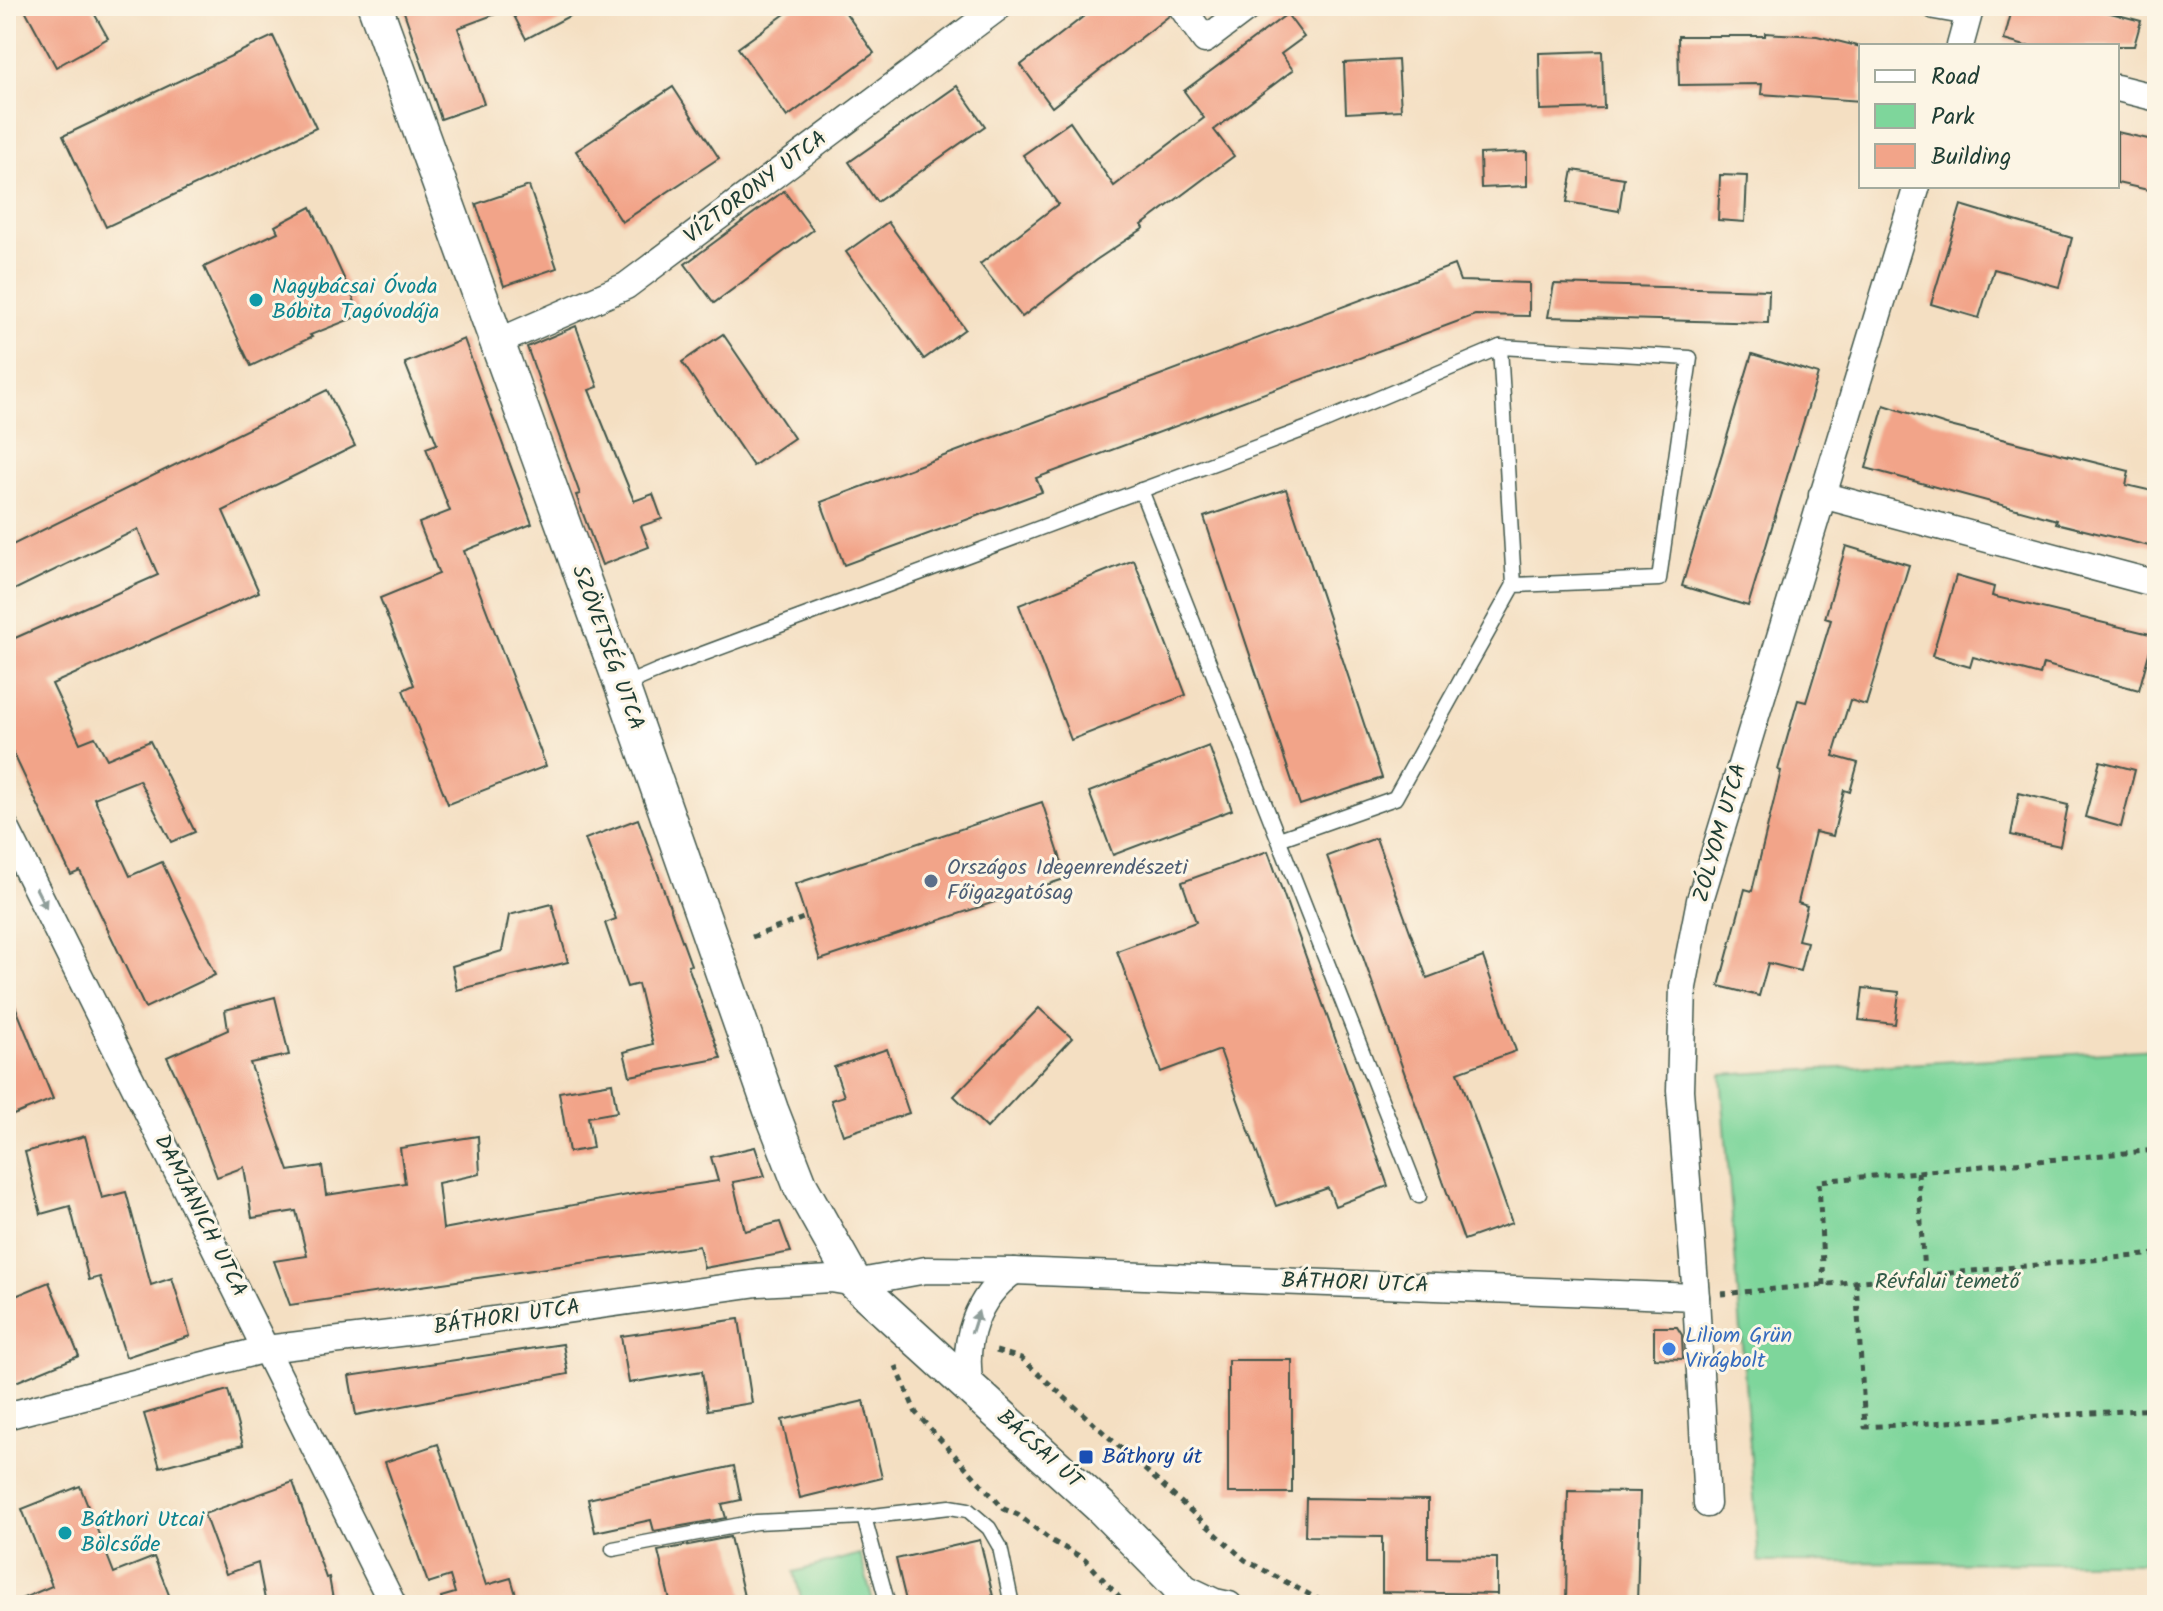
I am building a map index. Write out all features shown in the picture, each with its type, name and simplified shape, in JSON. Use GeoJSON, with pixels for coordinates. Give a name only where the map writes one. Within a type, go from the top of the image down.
{"type":"FeatureCollection","features":[{"type":"Feature","properties":{"kind":"street","name":"SZÖVETSÉG UTCA"},"geometry":{"type":"LineString","coordinates":[[376,6],[622,686],[771,1110],[801,1187],[855,1283]]}},
{"type":"Feature","properties":{"kind":"street","name":"VÍZTORONY UTCA"},"geometry":{"type":"LineString","coordinates":[[498,342],[626,286],[1000,6]]}},
{"type":"Feature","properties":{"kind":"street"},"geometry":{"type":"LineString","coordinates":[[1181,6],[1205,40],[1250,6]]}},
{"type":"Feature","properties":{"kind":"street"},"geometry":{"type":"LineString","coordinates":[[1935,6],[1970,9],[1961,44]]}},
{"type":"Feature","properties":{"kind":"street"},"geometry":{"type":"LineString","coordinates":[[2119,88],[2157,98]]}},
{"type":"Feature","properties":{"kind":"street","name":"ZÓLYOM UTCA"},"geometry":{"type":"LineString","coordinates":[[1707,1504],[1696,1297],[1680,1090],[1683,987],[1700,900],[1916,188]]}},
{"type":"Feature","properties":{"kind":"street"},"geometry":{"type":"LineString","coordinates":[[1822,495],[2157,584]]}},
{"type":"Feature","properties":{"kind":"street","name":"DAMJANICH UTCA"},"geometry":{"type":"LineString","coordinates":[[6,828],[393,1605]]}},
{"type":"Feature","properties":{"kind":"street","name":"BÁTHORI UTCA"},"geometry":{"type":"LineString","coordinates":[[6,1416],[266,1349],[758,1283],[831,1279],[855,1283],[926,1270],[1696,1297]]}},
{"type":"Feature","properties":{"kind":"street"},"geometry":{"type":"LineString","coordinates":[[970,1386],[969,1353],[977,1313],[996,1283],[1014,1271]]}},
{"type":"Feature","properties":{"kind":"street","name":"BÁCSAI ÚT"},"geometry":{"type":"LineString","coordinates":[[855,1283],[1101,1507],[1184,1594],[1229,1605]]}},
{"type":"Feature","properties":{"kind":"lane"},"geometry":{"type":"LineString","coordinates":[[622,686],[1313,426],[1500,347],[1690,358],[1659,579],[1514,585]]}},
{"type":"Feature","properties":{"kind":"lane"},"geometry":{"type":"LineString","coordinates":[[1279,839],[1395,798],[1514,585],[1500,347]]}},
{"type":"Feature","properties":{"kind":"lane"},"geometry":{"type":"LineString","coordinates":[[1141,490],[1419,1196]]}},
{"type":"Feature","properties":{"kind":"lane"},"geometry":{"type":"LineString","coordinates":[[613,1549],[756,1522],[864,1517],[950,1507],[968,1510],[989,1528],[1000,1547],[1012,1605]]}},
{"type":"Feature","properties":{"kind":"lane"},"geometry":{"type":"LineString","coordinates":[[864,1517],[888,1605]]}},
{"type":"Feature","properties":{"kind":"path"},"geometry":{"type":"LineString","coordinates":[[752,937],[806,917]]}},
{"type":"Feature","properties":{"kind":"path"},"geometry":{"type":"LineString","coordinates":[[1824,1285],[1819,1181],[2157,1150]]}},
{"type":"Feature","properties":{"kind":"path"},"geometry":{"type":"LineString","coordinates":[[1918,1172],[1924,1275]]}},
{"type":"Feature","properties":{"kind":"path"},"geometry":{"type":"LineString","coordinates":[[1696,1297],[2157,1254]]}},
{"type":"Feature","properties":{"kind":"path"},"geometry":{"type":"LineString","coordinates":[[1856,1282],[1865,1427],[2157,1409]]}},
{"type":"Feature","properties":{"kind":"path"},"geometry":{"type":"LineString","coordinates":[[985,1348],[1021,1358],[1245,1560],[1329,1605]]}},
{"type":"Feature","properties":{"kind":"path"},"geometry":{"type":"LineString","coordinates":[[888,1355],[897,1368],[916,1413],[1004,1509],[1085,1559],[1126,1605]]}},
{"type":"Feature","properties":{"kind":"green space","name":"Révfalui temető"},"geometry":{"type":"Polygon","coordinates":[[[2157,1049],[2157,1563],[1759,1562],[1721,1075],[2157,1049]]]}},
{"type":"Feature","properties":{"kind":"green space"},"geometry":{"type":"Polygon","coordinates":[[[860,1554],[874,1605],[803,1605],[794,1572],[860,1554]]]}},
{"type":"Feature","properties":{"kind":"building"},"geometry":{"type":"Polygon","coordinates":[[[23,6],[90,6],[108,38],[56,67],[23,6]]]}},
{"type":"Feature","properties":{"kind":"building"},"geometry":{"type":"Polygon","coordinates":[[[402,6],[509,6],[509,9],[458,28],[484,104],[441,119],[402,6]]]}},
{"type":"Feature","properties":{"kind":"building"},"geometry":{"type":"Polygon","coordinates":[[[509,6],[588,6],[526,39],[509,6]]]}},
{"type":"Feature","properties":{"kind":"building"},"geometry":{"type":"Polygon","coordinates":[[[796,6],[841,6],[874,53],[787,117],[738,48],[796,6]]]}},
{"type":"Feature","properties":{"kind":"building"},"geometry":{"type":"Polygon","coordinates":[[[1097,6],[1165,6],[1169,16],[1052,107],[1021,65],[1097,6]]]}},
{"type":"Feature","properties":{"kind":"building"},"geometry":{"type":"Polygon","coordinates":[[[2013,6],[2084,6],[2141,21],[2134,46],[2018,44],[2004,40],[2013,6]]]}},
{"type":"Feature","properties":{"kind":"building"},"geometry":{"type":"Polygon","coordinates":[[[1287,14],[1304,37],[1281,54],[1293,70],[1214,130],[1234,156],[1142,225],[1144,228],[1096,260],[1022,317],[980,264],[1058,204],[1023,155],[1070,122],[1114,186],[1204,118],[1184,91],[1287,14]]]}},
{"type":"Feature","properties":{"kind":"building"},"geometry":{"type":"Polygon","coordinates":[[[1765,33],[1817,36],[1859,46],[1859,101],[1761,94],[1762,84],[1679,85],[1678,36],[1765,36],[1765,33]]]}},
{"type":"Feature","properties":{"kind":"building"},"geometry":{"type":"Polygon","coordinates":[[[273,36],[316,128],[106,227],[63,136],[273,36]]]}},
{"type":"Feature","properties":{"kind":"building"},"geometry":{"type":"Polygon","coordinates":[[[1602,51],[1604,108],[1540,110],[1539,53],[1602,51]]]}},
{"type":"Feature","properties":{"kind":"building"},"geometry":{"type":"Polygon","coordinates":[[[1398,60],[1401,110],[1346,113],[1344,63],[1398,60]]]}},
{"type":"Feature","properties":{"kind":"building"},"geometry":{"type":"Polygon","coordinates":[[[957,86],[985,126],[877,202],[849,162],[957,86]]]}},
{"type":"Feature","properties":{"kind":"building"},"geometry":{"type":"Polygon","coordinates":[[[673,87],[719,158],[622,222],[576,151],[673,87]]]}},
{"type":"Feature","properties":{"kind":"building"},"geometry":{"type":"Polygon","coordinates":[[[2119,132],[2157,141],[2157,192],[2119,183],[2119,132]]]}},
{"type":"Feature","properties":{"kind":"building"},"geometry":{"type":"Polygon","coordinates":[[[1527,152],[1527,186],[1481,188],[1480,154],[1527,152]]]}},
{"type":"Feature","properties":{"kind":"building"},"geometry":{"type":"Polygon","coordinates":[[[1573,170],[1624,178],[1619,211],[1567,202],[1573,170]]]}},
{"type":"Feature","properties":{"kind":"building"},"geometry":{"type":"Polygon","coordinates":[[[1720,175],[1747,176],[1745,222],[1718,220],[1720,175]]]}},
{"type":"Feature","properties":{"kind":"building"},"geometry":{"type":"Polygon","coordinates":[[[529,186],[557,268],[504,286],[476,204],[529,186]]]}},
{"type":"Feature","properties":{"kind":"building"},"geometry":{"type":"Polygon","coordinates":[[[784,191],[813,230],[714,303],[685,264],[784,191]]]}},
{"type":"Feature","properties":{"kind":"building"},"geometry":{"type":"Polygon","coordinates":[[[1961,205],[2072,238],[2059,287],[1994,269],[1979,318],[1931,304],[1961,205]]]}},
{"type":"Feature","properties":{"kind":"building","name":"Nagybácsai Óvoda Bóbita Tagóvodája"},"geometry":{"type":"Polygon","coordinates":[[[311,207],[361,315],[310,335],[312,337],[251,366],[204,267],[278,232],[275,226],[311,207]]]}},
{"type":"Feature","properties":{"kind":"building"},"geometry":{"type":"Polygon","coordinates":[[[888,222],[965,329],[924,359],[846,252],[888,222]]]}},
{"type":"Feature","properties":{"kind":"building"},"geometry":{"type":"Polygon","coordinates":[[[1454,265],[1460,281],[1529,283],[1529,316],[1475,315],[1036,478],[1042,492],[844,565],[821,502],[1454,265]]]}},
{"type":"Feature","properties":{"kind":"building"},"geometry":{"type":"Polygon","coordinates":[[[1554,284],[1769,290],[1768,323],[1548,317],[1554,284]]]}},
{"type":"Feature","properties":{"kind":"building"},"geometry":{"type":"Polygon","coordinates":[[[576,326],[598,387],[589,390],[634,501],[653,494],[662,519],[641,526],[649,547],[602,565],[527,347],[576,326]]]}},
{"type":"Feature","properties":{"kind":"building"},"geometry":{"type":"Polygon","coordinates":[[[723,334],[794,438],[753,466],[682,362],[723,334]]]}},
{"type":"Feature","properties":{"kind":"building"},"geometry":{"type":"Polygon","coordinates":[[[464,339],[532,524],[464,551],[546,766],[448,804],[403,690],[414,685],[380,598],[439,574],[419,523],[450,511],[426,448],[437,444],[405,363],[464,339]]]}},
{"type":"Feature","properties":{"kind":"building"},"geometry":{"type":"Polygon","coordinates":[[[1752,354],[1818,374],[1748,606],[1682,586],[1752,354]]]}},
{"type":"Feature","properties":{"kind":"building"},"geometry":{"type":"Polygon","coordinates":[[[327,390],[355,446],[223,511],[259,592],[52,684],[80,743],[95,737],[107,759],[150,741],[195,832],[171,842],[139,780],[94,798],[130,876],[162,862],[215,975],[145,1008],[80,871],[71,875],[12,750],[6,753],[6,642],[158,575],[138,529],[6,594],[6,548],[327,390]]]}},
{"type":"Feature","properties":{"kind":"building"},"geometry":{"type":"Polygon","coordinates":[[[1884,405],[1946,425],[2129,471],[2126,485],[2157,492],[2157,548],[2056,523],[2057,520],[1866,468],[1884,405]]]}},
{"type":"Feature","properties":{"kind":"building"},"geometry":{"type":"Polygon","coordinates":[[[1286,489],[1382,778],[1300,805],[1204,517],[1286,489]]]}},
{"type":"Feature","properties":{"kind":"building"},"geometry":{"type":"Polygon","coordinates":[[[1846,546],[1909,565],[1866,705],[1850,700],[1833,756],[1858,763],[1850,792],[1844,790],[1833,836],[1815,832],[1798,903],[1807,906],[1798,940],[1807,942],[1800,971],[1768,963],[1759,996],[1719,986],[1745,889],[1752,891],[1781,771],[1778,770],[1798,700],[1806,702],[1831,620],[1825,618],[1846,546]]]}},
{"type":"Feature","properties":{"kind":"building"},"geometry":{"type":"Polygon","coordinates":[[[1134,560],[1186,695],[1071,740],[1019,605],[1134,560]]]}},
{"type":"Feature","properties":{"kind":"building"},"geometry":{"type":"Polygon","coordinates":[[[1956,576],[1994,587],[1992,596],[2154,635],[2139,690],[2043,664],[2040,675],[1973,657],[1970,667],[1932,656],[1956,576]]]}},
{"type":"Feature","properties":{"kind":"building"},"geometry":{"type":"Polygon","coordinates":[[[1209,746],[1232,810],[1113,855],[1089,792],[1209,746]]]}},
{"type":"Feature","properties":{"kind":"building"},"geometry":{"type":"Polygon","coordinates":[[[2100,761],[2135,770],[2121,827],[2085,817],[2100,761]]]}},
{"type":"Feature","properties":{"kind":"building"},"geometry":{"type":"Polygon","coordinates":[[[2019,793],[2068,805],[2060,846],[2011,835],[2019,793]]]}},
{"type":"Feature","properties":{"kind":"building","name":"Országos Idegenrendészeti Főigazgatósag"},"geometry":{"type":"Polygon","coordinates":[[[1042,802],[1067,878],[820,960],[795,884],[1042,802]]]}},
{"type":"Feature","properties":{"kind":"building"},"geometry":{"type":"Polygon","coordinates":[[[638,819],[721,1058],[630,1076],[624,1052],[653,1044],[638,984],[627,987],[605,923],[616,919],[585,839],[638,819]]]}},
{"type":"Feature","properties":{"kind":"building"},"geometry":{"type":"Polygon","coordinates":[[[1376,838],[1427,978],[1483,957],[1516,1051],[1458,1072],[1512,1223],[1464,1240],[1327,856],[1376,838]]]}},
{"type":"Feature","properties":{"kind":"building"},"geometry":{"type":"Polygon","coordinates":[[[1268,851],[1388,1186],[1335,1206],[1328,1188],[1276,1206],[1220,1050],[1161,1072],[1117,951],[1196,922],[1182,882],[1268,851]]]}},
{"type":"Feature","properties":{"kind":"building"},"geometry":{"type":"Polygon","coordinates":[[[552,904],[568,962],[457,990],[452,966],[502,951],[509,915],[552,904]]]}},
{"type":"Feature","properties":{"kind":"building"},"geometry":{"type":"Polygon","coordinates":[[[6,986],[53,1099],[6,1118],[6,986]]]}},
{"type":"Feature","properties":{"kind":"building"},"geometry":{"type":"Polygon","coordinates":[[[1863,988],[1899,992],[1895,1024],[1859,1020],[1863,988]]]}},
{"type":"Feature","properties":{"kind":"building"},"geometry":{"type":"Polygon","coordinates":[[[275,997],[289,1055],[250,1063],[289,1171],[322,1166],[326,1195],[405,1183],[400,1148],[478,1136],[480,1174],[438,1183],[443,1229],[718,1181],[711,1157],[755,1147],[765,1176],[733,1182],[745,1231],[780,1222],[791,1252],[704,1268],[699,1246],[290,1305],[274,1261],[307,1256],[296,1211],[252,1218],[244,1167],[217,1177],[189,1103],[167,1057],[228,1030],[225,1010],[275,997]]]}},
{"type":"Feature","properties":{"kind":"building"},"geometry":{"type":"Polygon","coordinates":[[[1039,1008],[1072,1038],[987,1128],[954,1096],[1039,1008]]]}},
{"type":"Feature","properties":{"kind":"building"},"geometry":{"type":"Polygon","coordinates":[[[887,1049],[909,1113],[843,1135],[831,1100],[844,1096],[834,1067],[887,1049]]]}},
{"type":"Feature","properties":{"kind":"building"},"geometry":{"type":"Polygon","coordinates":[[[612,1083],[617,1112],[588,1117],[593,1148],[569,1152],[559,1092],[612,1083]]]}},
{"type":"Feature","properties":{"kind":"building"},"geometry":{"type":"Polygon","coordinates":[[[85,1136],[102,1198],[126,1192],[151,1285],[172,1278],[190,1336],[126,1357],[100,1277],[89,1280],[70,1206],[41,1214],[25,1152],[85,1136]]]}},
{"type":"Feature","properties":{"kind":"building"},"geometry":{"type":"Polygon","coordinates":[[[49,1282],[79,1356],[6,1386],[6,1300],[49,1282]]]}},
{"type":"Feature","properties":{"kind":"building"},"geometry":{"type":"Polygon","coordinates":[[[739,1319],[752,1403],[708,1410],[702,1371],[629,1383],[621,1336],[739,1319]]]}},
{"type":"Feature","properties":{"kind":"building","name":"Liliom Grün Virágbolt"},"geometry":{"type":"Polygon","coordinates":[[[1654,1327],[1677,1327],[1682,1335],[1683,1359],[1654,1358],[1654,1327]]]}},
{"type":"Feature","properties":{"kind":"building"},"geometry":{"type":"Polygon","coordinates":[[[563,1344],[568,1374],[356,1415],[349,1376],[563,1344]]]}},
{"type":"Feature","properties":{"kind":"building"},"geometry":{"type":"Polygon","coordinates":[[[1228,1360],[1292,1360],[1292,1493],[1228,1493],[1228,1360]]]}},
{"type":"Feature","properties":{"kind":"building"},"geometry":{"type":"Polygon","coordinates":[[[228,1390],[243,1445],[160,1467],[144,1414],[228,1390]]]}},
{"type":"Feature","properties":{"kind":"building"},"geometry":{"type":"Polygon","coordinates":[[[864,1401],[882,1478],[800,1498],[782,1420],[864,1401]]]}},
{"type":"Feature","properties":{"kind":"building"},"geometry":{"type":"Polygon","coordinates":[[[438,1444],[486,1585],[511,1578],[519,1605],[443,1605],[441,1597],[455,1593],[450,1576],[428,1583],[385,1462],[438,1444]]]}},
{"type":"Feature","properties":{"kind":"building"},"geometry":{"type":"Polygon","coordinates":[[[734,1466],[741,1500],[722,1504],[726,1518],[654,1531],[651,1520],[595,1532],[588,1499],[734,1466]]]}},
{"type":"Feature","properties":{"kind":"building"},"geometry":{"type":"Polygon","coordinates":[[[293,1482],[326,1578],[329,1577],[334,1605],[266,1605],[258,1563],[226,1574],[204,1514],[293,1482]]]}},
{"type":"Feature","properties":{"kind":"building","name":"Báthori Utcai Bölcsőde"},"geometry":{"type":"Polygon","coordinates":[[[80,1486],[114,1573],[154,1557],[173,1605],[7,1605],[52,1586],[22,1509],[80,1486]]]}},
{"type":"Feature","properties":{"kind":"building"},"geometry":{"type":"Polygon","coordinates":[[[1568,1491],[1640,1492],[1637,1605],[1566,1605],[1568,1491]]]}},
{"type":"Feature","properties":{"kind":"building"},"geometry":{"type":"Polygon","coordinates":[[[1306,1498],[1428,1500],[1428,1557],[1497,1558],[1497,1594],[1382,1592],[1382,1537],[1305,1536],[1306,1498]]]}},
{"type":"Feature","properties":{"kind":"building"},"geometry":{"type":"Polygon","coordinates":[[[730,1537],[746,1605],[671,1605],[658,1551],[730,1537]]]}},
{"type":"Feature","properties":{"kind":"building"},"geometry":{"type":"Polygon","coordinates":[[[980,1540],[995,1605],[907,1605],[896,1559],[980,1540]]]}},
{"type":"Feature","properties":{"kind":"place","name":"Nagybácsai Óvoda Bóbita Tagóvodája"},"geometry":{"type":"Point","coordinates":[256,300]}},
{"type":"Feature","properties":{"kind":"place","name":"Országos Idegenrendészeti Főigazgatósag"},"geometry":{"type":"Point","coordinates":[931,881]}},
{"type":"Feature","properties":{"kind":"place","name":"Liliom Grün Virágbolt"},"geometry":{"type":"Point","coordinates":[1669,1349]}},
{"type":"Feature","properties":{"kind":"place","name":"Báthory út"},"geometry":{"type":"Point","coordinates":[1086,1457]}},
{"type":"Feature","properties":{"kind":"place","name":"Báthori Utcai Bölcsőde"},"geometry":{"type":"Point","coordinates":[65,1533]}}]}
